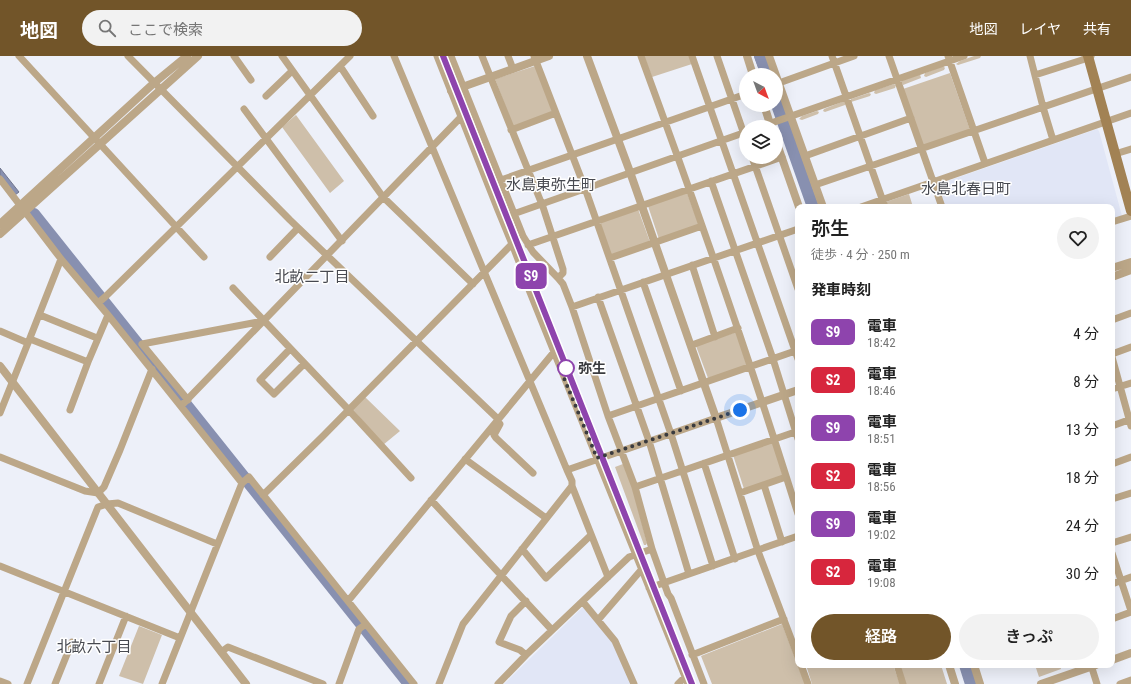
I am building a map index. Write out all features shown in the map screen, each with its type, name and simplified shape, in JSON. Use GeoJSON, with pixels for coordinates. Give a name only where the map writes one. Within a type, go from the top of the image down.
{"type":"FeatureCollection","features":[{"type":"Feature","properties":{"kind":"main road"},"geometry":{"type":"LineString","coordinates":[[1089,56],[1115,154],[1127,184],[1131,211]]}},
{"type":"Feature","properties":{"kind":"street"},"geometry":{"type":"LineString","coordinates":[[19,56],[204,257]]}},
{"type":"Feature","properties":{"kind":"street"},"geometry":{"type":"LineString","coordinates":[[128,56],[298,228],[416,340],[497,420],[500,424],[494,435],[496,438],[533,473]]}},
{"type":"Feature","properties":{"kind":"street"},"geometry":{"type":"LineString","coordinates":[[0,234],[23,209],[157,86],[187,56]]}},
{"type":"Feature","properties":{"kind":"street"},"geometry":{"type":"LineString","coordinates":[[157,86],[198,56]]}},
{"type":"Feature","properties":{"kind":"street"},"geometry":{"type":"LineString","coordinates":[[234,56],[251,80]]}},
{"type":"Feature","properties":{"kind":"street"},"geometry":{"type":"LineString","coordinates":[[282,56],[383,197],[473,284]]}},
{"type":"Feature","properties":{"kind":"street"},"geometry":{"type":"LineString","coordinates":[[100,301],[350,56]]}},
{"type":"Feature","properties":{"kind":"street"},"geometry":{"type":"LineString","coordinates":[[394,56],[572,481],[572,486],[608,577]]}},
{"type":"Feature","properties":{"kind":"street"},"geometry":{"type":"LineString","coordinates":[[437,56],[502,218],[523,275],[688,684]]}},
{"type":"Feature","properties":{"kind":"street"},"geometry":{"type":"LineString","coordinates":[[451,56],[523,236],[528,245],[563,284],[608,416],[635,487],[652,549],[668,594],[671,598],[704,684]]}},
{"type":"Feature","properties":{"kind":"street"},"geometry":{"type":"LineString","coordinates":[[482,56],[552,236],[563,269],[563,273],[558,278]]}},
{"type":"Feature","properties":{"kind":"street"},"geometry":{"type":"LineString","coordinates":[[508,56],[513,69]]}},
{"type":"Feature","properties":{"kind":"street"},"geometry":{"type":"LineString","coordinates":[[451,91],[513,69],[535,58],[549,56]]}},
{"type":"Feature","properties":{"kind":"street"},"geometry":{"type":"LineString","coordinates":[[587,56],[692,345],[758,551],[795,649]]}},
{"type":"Feature","properties":{"kind":"street"},"geometry":{"type":"LineString","coordinates":[[641,56],[678,156],[738,328],[795,505]]}},
{"type":"Feature","properties":{"kind":"street"},"geometry":{"type":"LineString","coordinates":[[692,56],[709,107],[734,173],[757,243],[795,345]]}},
{"type":"Feature","properties":{"kind":"street"},"geometry":{"type":"LineString","coordinates":[[717,56],[739,120]]}},
{"type":"Feature","properties":{"kind":"street"},"geometry":{"type":"LineString","coordinates":[[747,56],[751,68]]}},
{"type":"Feature","properties":{"kind":"street"},"geometry":{"type":"LineString","coordinates":[[769,56],[773,68]]}},
{"type":"Feature","properties":{"kind":"street"},"geometry":{"type":"LineString","coordinates":[[783,81],[833,59],[854,56]]}},
{"type":"Feature","properties":{"kind":"street"},"geometry":{"type":"LineString","coordinates":[[889,56],[941,204]]}},
{"type":"Feature","properties":{"kind":"street"},"geometry":{"type":"LineString","coordinates":[[783,120],[897,79],[948,58],[964,56]]}},
{"type":"Feature","properties":{"kind":"street"},"geometry":{"type":"LineString","coordinates":[[1030,56],[1053,140]]}},
{"type":"Feature","properties":{"kind":"street"},"geometry":{"type":"LineString","coordinates":[[1035,75],[1089,56]]}},
{"type":"Feature","properties":{"kind":"street"},"geometry":{"type":"LineString","coordinates":[[535,58],[610,258],[659,399],[712,566]]}},
{"type":"Feature","properties":{"kind":"street"},"geometry":{"type":"LineString","coordinates":[[948,58],[986,163]]}},
{"type":"Feature","properties":{"kind":"street"},"geometry":{"type":"LineString","coordinates":[[833,59],[884,204]]}},
{"type":"Feature","properties":{"kind":"street"},"geometry":{"type":"LineString","coordinates":[[340,66],[373,116]]}},
{"type":"Feature","properties":{"kind":"street"},"geometry":{"type":"LineString","coordinates":[[266,96],[292,71]]}},
{"type":"Feature","properties":{"kind":"street"},"geometry":{"type":"LineString","coordinates":[[815,185],[1131,77]]}},
{"type":"Feature","properties":{"kind":"street"},"geometry":{"type":"LineString","coordinates":[[501,180],[739,96]]}},
{"type":"Feature","properties":{"kind":"street"},"geometry":{"type":"LineString","coordinates":[[783,99],[788,118],[805,156],[822,204]]}},
{"type":"Feature","properties":{"kind":"street"},"geometry":{"type":"LineString","coordinates":[[244,109],[342,241]]}},
{"type":"Feature","properties":{"kind":"street"},"geometry":{"type":"LineString","coordinates":[[511,130],[556,113]]}},
{"type":"Feature","properties":{"kind":"street"},"geometry":{"type":"LineString","coordinates":[[870,204],[1131,113]]}},
{"type":"Feature","properties":{"kind":"street"},"geometry":{"type":"LineString","coordinates":[[184,403],[461,117]]}},
{"type":"Feature","properties":{"kind":"street"},"geometry":{"type":"LineString","coordinates":[[805,156],[911,118]]}},
{"type":"Feature","properties":{"kind":"street"},"geometry":{"type":"LineString","coordinates":[[502,218],[721,140],[739,136]]}},
{"type":"Feature","properties":{"kind":"street"},"geometry":{"type":"LineString","coordinates":[[1115,154],[1131,150]]}},
{"type":"Feature","properties":{"kind":"street"},"geometry":{"type":"LineString","coordinates":[[783,160],[798,204]]}},
{"type":"Feature","properties":{"kind":"street"},"geometry":{"type":"LineString","coordinates":[[528,245],[762,164]]}},
{"type":"Feature","properties":{"kind":"street"},"geometry":{"type":"LineString","coordinates":[[756,166],[795,280]]}},
{"type":"Feature","properties":{"kind":"street"},"geometry":{"type":"LineString","coordinates":[[0,179],[61,259],[100,301],[108,315],[149,359],[244,481]]}},
{"type":"Feature","properties":{"kind":"street"},"geometry":{"type":"LineString","coordinates":[[711,181],[773,359],[795,428]]}},
{"type":"Feature","properties":{"kind":"street"},"geometry":{"type":"LineString","coordinates":[[0,224],[23,209]]}},
{"type":"Feature","properties":{"kind":"street"},"geometry":{"type":"LineString","coordinates":[[1115,221],[1131,216]]}},
{"type":"Feature","properties":{"kind":"street"},"geometry":{"type":"LineString","coordinates":[[610,258],[702,226]]}},
{"type":"Feature","properties":{"kind":"street"},"geometry":{"type":"LineString","coordinates":[[270,257],[298,228]]}},
{"type":"Feature","properties":{"kind":"street"},"geometry":{"type":"LineString","coordinates":[[572,307],[795,230]]}},
{"type":"Feature","properties":{"kind":"street"},"geometry":{"type":"LineString","coordinates":[[263,494],[512,244]]}},
{"type":"Feature","properties":{"kind":"street"},"geometry":{"type":"LineString","coordinates":[[0,414],[61,259]]}},
{"type":"Feature","properties":{"kind":"street"},"geometry":{"type":"LineString","coordinates":[[1115,267],[1131,262]]}},
{"type":"Feature","properties":{"kind":"street"},"geometry":{"type":"LineString","coordinates":[[692,265],[715,337]]}},
{"type":"Feature","properties":{"kind":"street"},"geometry":{"type":"LineString","coordinates":[[1115,276],[1131,270]]}},
{"type":"Feature","properties":{"kind":"street"},"geometry":{"type":"LineString","coordinates":[[643,282],[681,391]]}},
{"type":"Feature","properties":{"kind":"street"},"geometry":{"type":"LineString","coordinates":[[233,288],[411,478]]}},
{"type":"Feature","properties":{"kind":"street"},"geometry":{"type":"LineString","coordinates":[[598,298],[649,441],[689,574]]}},
{"type":"Feature","properties":{"kind":"street"},"geometry":{"type":"LineString","coordinates":[[1115,319],[1131,313]]}},
{"type":"Feature","properties":{"kind":"street"},"geometry":{"type":"LineString","coordinates":[[40,315],[97,338]]}},
{"type":"Feature","properties":{"kind":"street"},"geometry":{"type":"LineString","coordinates":[[70,410],[97,338],[108,315]]}},
{"type":"Feature","properties":{"kind":"street"},"geometry":{"type":"LineString","coordinates":[[184,403],[152,370],[142,344],[263,321]]}},
{"type":"Feature","properties":{"kind":"street"},"geometry":{"type":"LineString","coordinates":[[692,345],[738,328]]}},
{"type":"Feature","properties":{"kind":"street"},"geometry":{"type":"LineString","coordinates":[[0,331],[88,362]]}},
{"type":"Feature","properties":{"kind":"street"},"geometry":{"type":"LineString","coordinates":[[1115,354],[1131,348]]}},
{"type":"Feature","properties":{"kind":"street"},"geometry":{"type":"LineString","coordinates":[[290,349],[260,380],[274,394],[304,364]]}},
{"type":"Feature","properties":{"kind":"street"},"geometry":{"type":"LineString","coordinates":[[608,416],[795,351]]}},
{"type":"Feature","properties":{"kind":"street"},"geometry":{"type":"LineString","coordinates":[[348,601],[554,352]]}},
{"type":"Feature","properties":{"kind":"street"},"geometry":{"type":"LineString","coordinates":[[0,366],[246,684]]}},
{"type":"Feature","properties":{"kind":"street"},"geometry":{"type":"LineString","coordinates":[[1115,367],[1130,422],[1115,425]]}},
{"type":"Feature","properties":{"kind":"street"},"geometry":{"type":"LineString","coordinates":[[98,493],[104,487],[117,458],[152,370]]}},
{"type":"Feature","properties":{"kind":"street"},"geometry":{"type":"LineString","coordinates":[[1115,389],[1131,383]]}},
{"type":"Feature","properties":{"kind":"street"},"geometry":{"type":"LineString","coordinates":[[567,470],[597,458],[622,451],[795,391]]}},
{"type":"Feature","properties":{"kind":"street"},"geometry":{"type":"LineString","coordinates":[[635,487],[774,439],[795,434]]}},
{"type":"Feature","properties":{"kind":"street"},"geometry":{"type":"LineString","coordinates":[[0,457],[85,490],[98,493]]}},
{"type":"Feature","properties":{"kind":"street"},"geometry":{"type":"LineString","coordinates":[[1115,463],[1131,457]]}},
{"type":"Feature","properties":{"kind":"street"},"geometry":{"type":"LineString","coordinates":[[465,459],[546,518]]}},
{"type":"Feature","properties":{"kind":"street"},"geometry":{"type":"LineString","coordinates":[[704,463],[735,559]]}},
{"type":"Feature","properties":{"kind":"street"},"geometry":{"type":"LineString","coordinates":[[162,684],[217,544],[244,481],[249,477],[348,601],[364,626],[414,684]]}},
{"type":"Feature","properties":{"kind":"street"},"geometry":{"type":"LineString","coordinates":[[740,493],[786,477]]}},
{"type":"Feature","properties":{"kind":"street"},"geometry":{"type":"LineString","coordinates":[[764,485],[782,542]]}},
{"type":"Feature","properties":{"kind":"street"},"geometry":{"type":"LineString","coordinates":[[439,684],[463,624],[572,486]]}},
{"type":"Feature","properties":{"kind":"street"},"geometry":{"type":"LineString","coordinates":[[1115,498],[1131,492]]}},
{"type":"Feature","properties":{"kind":"street"},"geometry":{"type":"LineString","coordinates":[[431,500],[552,630]]}},
{"type":"Feature","properties":{"kind":"street"},"geometry":{"type":"LineString","coordinates":[[27,684],[98,507],[106,504],[118,503],[217,544]]}},
{"type":"Feature","properties":{"kind":"street"},"geometry":{"type":"LineString","coordinates":[[522,549],[546,578],[591,535]]}},
{"type":"Feature","properties":{"kind":"street"},"geometry":{"type":"LineString","coordinates":[[649,588],[795,537]]}},
{"type":"Feature","properties":{"kind":"street"},"geometry":{"type":"LineString","coordinates":[[1115,542],[1131,537]]}},
{"type":"Feature","properties":{"kind":"street"},"geometry":{"type":"LineString","coordinates":[[498,684],[629,557],[652,549]]}},
{"type":"Feature","properties":{"kind":"street"},"geometry":{"type":"LineString","coordinates":[[1115,562],[1131,611],[1115,618]]}},
{"type":"Feature","properties":{"kind":"street"},"geometry":{"type":"LineString","coordinates":[[1,568],[64,591],[180,638]]}},
{"type":"Feature","properties":{"kind":"street"},"geometry":{"type":"LineString","coordinates":[[598,620],[642,569]]}},
{"type":"Feature","properties":{"kind":"street"},"geometry":{"type":"LineString","coordinates":[[1115,583],[1131,577]]}},
{"type":"Feature","properties":{"kind":"street"},"geometry":{"type":"LineString","coordinates":[[526,601],[511,616],[499,642],[520,650],[526,656]]}},
{"type":"Feature","properties":{"kind":"street"},"geometry":{"type":"LineString","coordinates":[[583,602],[615,641],[634,684]]}},
{"type":"Feature","properties":{"kind":"street"},"geometry":{"type":"LineString","coordinates":[[99,684],[126,616]]}},
{"type":"Feature","properties":{"kind":"street"},"geometry":{"type":"LineString","coordinates":[[692,655],[784,619]]}},
{"type":"Feature","properties":{"kind":"street"},"geometry":{"type":"LineString","coordinates":[[339,684],[364,626]]}},
{"type":"Feature","properties":{"kind":"street"},"geometry":{"type":"LineString","coordinates":[[55,684],[72,642]]}},
{"type":"Feature","properties":{"kind":"street"},"geometry":{"type":"LineString","coordinates":[[221,652],[228,647],[323,684]]}},
{"type":"Feature","properties":{"kind":"street"},"geometry":{"type":"LineString","coordinates":[[1115,659],[1131,653]]}},
{"type":"Feature","properties":{"kind":"street"},"geometry":{"type":"LineString","coordinates":[[802,668],[808,684]]}},
{"type":"Feature","properties":{"kind":"street"},"geometry":{"type":"LineString","coordinates":[[898,668],[903,684]]}},
{"type":"Feature","properties":{"kind":"street"},"geometry":{"type":"LineString","coordinates":[[950,668],[955,684]]}},
{"type":"Feature","properties":{"kind":"street"},"geometry":{"type":"LineString","coordinates":[[976,668],[980,684]]}},
{"type":"Feature","properties":{"kind":"street"},"geometry":{"type":"LineString","coordinates":[[1041,684],[1087,668]]}},
{"type":"Feature","properties":{"kind":"street"},"geometry":{"type":"LineString","coordinates":[[1093,668],[1097,684]]}},
{"type":"Feature","properties":{"kind":"street"},"geometry":{"type":"LineString","coordinates":[[678,684],[685,677]]}},
{"type":"Feature","properties":{"kind":"street"},"geometry":{"type":"LineString","coordinates":[[1120,684],[1131,680]]}},
{"type":"Feature","properties":{"kind":"street"},"geometry":{"type":"LineString","coordinates":[[0,681],[8,684]]}},
{"type":"Feature","properties":{"kind":"shaded area"},"geometry":{"type":"Polygon","coordinates":[[[644,56],[689,56],[692,64],[652,77],[644,56]]]}},
{"type":"Feature","properties":{"kind":"shaded area"},"geometry":{"type":"Polygon","coordinates":[[[974,56],[981,56],[980,58],[958,65],[956,64],[960,61],[974,56]]]}},
{"type":"Feature","properties":{"kind":"shaded area"},"geometry":{"type":"Polygon","coordinates":[[[535,66],[553,113],[513,126],[495,79],[535,66]]]}},
{"type":"Feature","properties":{"kind":"shaded area"},"geometry":{"type":"Polygon","coordinates":[[[943,66],[945,68],[944,70],[926,77],[924,76],[925,73],[943,66]]]}},
{"type":"Feature","properties":{"kind":"shaded area"},"geometry":{"type":"Polygon","coordinates":[[[950,73],[970,130],[923,146],[903,89],[950,73]]]}},
{"type":"Feature","properties":{"kind":"shaded area"},"geometry":{"type":"Polygon","coordinates":[[[920,74],[921,78],[903,85],[901,81],[920,74]]]}},
{"type":"Feature","properties":{"kind":"shaded area"},"geometry":{"type":"Polygon","coordinates":[[[894,84],[896,85],[895,88],[876,94],[874,93],[875,90],[894,84]]]}},
{"type":"Feature","properties":{"kind":"shaded area"},"geometry":{"type":"Polygon","coordinates":[[[869,93],[871,94],[870,96],[851,102],[851,99],[869,93]]]}},
{"type":"Feature","properties":{"kind":"shaded area"},"geometry":{"type":"Polygon","coordinates":[[[844,101],[846,104],[845,105],[825,112],[823,111],[824,109],[844,101]]]}},
{"type":"Feature","properties":{"kind":"shaded area"},"geometry":{"type":"Polygon","coordinates":[[[817,111],[819,112],[818,114],[802,120],[799,119],[802,116],[817,111]]]}},
{"type":"Feature","properties":{"kind":"shaded area"},"geometry":{"type":"Polygon","coordinates":[[[296,115],[344,181],[330,193],[282,127],[296,115]]]}},
{"type":"Feature","properties":{"kind":"shaded area"},"geometry":{"type":"Polygon","coordinates":[[[1097,129],[1099,131],[1122,216],[1115,218],[1115,204],[943,204],[937,187],[939,184],[1097,129]]]}},
{"type":"Feature","properties":{"kind":"shaded area"},"geometry":{"type":"Polygon","coordinates":[[[687,193],[699,225],[659,239],[648,206],[687,193]]]}},
{"type":"Feature","properties":{"kind":"shaded area"},"geometry":{"type":"Polygon","coordinates":[[[909,194],[912,204],[887,204],[886,202],[909,194]]]}},
{"type":"Feature","properties":{"kind":"shaded area"},"geometry":{"type":"Polygon","coordinates":[[[638,209],[650,242],[611,255],[600,222],[638,209]]]}},
{"type":"Feature","properties":{"kind":"shaded area"},"geometry":{"type":"Polygon","coordinates":[[[736,332],[747,366],[708,378],[696,346],[736,332]]]}},
{"type":"Feature","properties":{"kind":"shaded area"},"geometry":{"type":"Polygon","coordinates":[[[364,396],[400,431],[383,445],[352,408],[364,396]]]}},
{"type":"Feature","properties":{"kind":"shaded area"},"geometry":{"type":"Polygon","coordinates":[[[773,442],[783,477],[744,489],[733,455],[773,442]]]}},
{"type":"Feature","properties":{"kind":"shaded area"},"geometry":{"type":"Polygon","coordinates":[[[623,464],[632,486],[647,543],[646,545],[644,545],[615,467],[623,464]]]}},
{"type":"Feature","properties":{"kind":"shaded area"},"geometry":{"type":"Polygon","coordinates":[[[584,606],[610,636],[632,684],[504,684],[584,606]]]}},
{"type":"Feature","properties":{"kind":"shaded area"},"geometry":{"type":"Polygon","coordinates":[[[782,624],[795,658],[795,668],[799,668],[805,684],[712,684],[701,656],[782,624]]]}},
{"type":"Feature","properties":{"kind":"shaded area"},"geometry":{"type":"Polygon","coordinates":[[[139,626],[162,635],[143,684],[119,676],[139,626]]]}},
{"type":"Feature","properties":{"kind":"shaded area"},"geometry":{"type":"Polygon","coordinates":[[[807,668],[894,668],[900,684],[812,684],[807,668]]]}},
{"type":"Feature","properties":{"kind":"shaded area"},"geometry":{"type":"Polygon","coordinates":[[[901,668],[942,668],[947,684],[906,684],[901,668]]]}},
{"type":"Feature","properties":{"kind":"shaded area"},"geometry":{"type":"Polygon","coordinates":[[[1036,668],[1061,668],[1061,669],[1039,677],[1036,668]]]}},
{"type":"Feature","properties":{"kind":"water"},"geometry":{"type":"Polygon","coordinates":[[[0,168],[19,192],[15,195],[0,176],[0,168]]]}},
{"type":"Feature","properties":{"kind":"waterway"},"geometry":{"type":"LineString","coordinates":[[755,56],[759,68]]}},
{"type":"Feature","properties":{"kind":"waterway"},"geometry":{"type":"LineString","coordinates":[[760,56],[764,68]]}},
{"type":"Feature","properties":{"kind":"waterway"},"geometry":{"type":"LineString","coordinates":[[775,112],[808,204]]}},
{"type":"Feature","properties":{"kind":"waterway"},"geometry":{"type":"LineString","coordinates":[[780,112],[812,204]]}},
{"type":"Feature","properties":{"kind":"waterway"},"geometry":{"type":"LineString","coordinates":[[34,214],[409,684]]}},
{"type":"Feature","properties":{"kind":"waterway"},"geometry":{"type":"LineString","coordinates":[[962,668],[967,684]]}},
{"type":"Feature","properties":{"kind":"waterway"},"geometry":{"type":"LineString","coordinates":[[966,668],[971,684]]}},
{"type":"Feature","properties":{"kind":"railway"},"geometry":{"type":"LineString","coordinates":[[443,56],[692,684]]}},
{"type":"Feature","properties":{"kind":"train","name":"S9"},"geometry":{"type":"LineString","coordinates":[[443,56],[692,684]]}},
{"type":"Feature","properties":{"kind":"place","name":"弥生"},"geometry":{"type":"Point","coordinates":[566,368]}},
{"type":"Feature","properties":{"kind":"district","name":"水島東弥生町"},"geometry":{"type":"Point","coordinates":[551,185]}},
{"type":"Feature","properties":{"kind":"district","name":"水島北春日町"},"geometry":{"type":"Point","coordinates":[966,189]}},
{"type":"Feature","properties":{"kind":"district","name":"北畝二丁目"},"geometry":{"type":"Point","coordinates":[312,277]}},
{"type":"Feature","properties":{"kind":"district","name":"北畝六丁目"},"geometry":{"type":"Point","coordinates":[94,647]}},
{"type":"Feature","properties":{"kind":"route"},"geometry":{"type":"LineString","coordinates":[[566,368],[559,366],[597,458],[740,410]]}}]}
